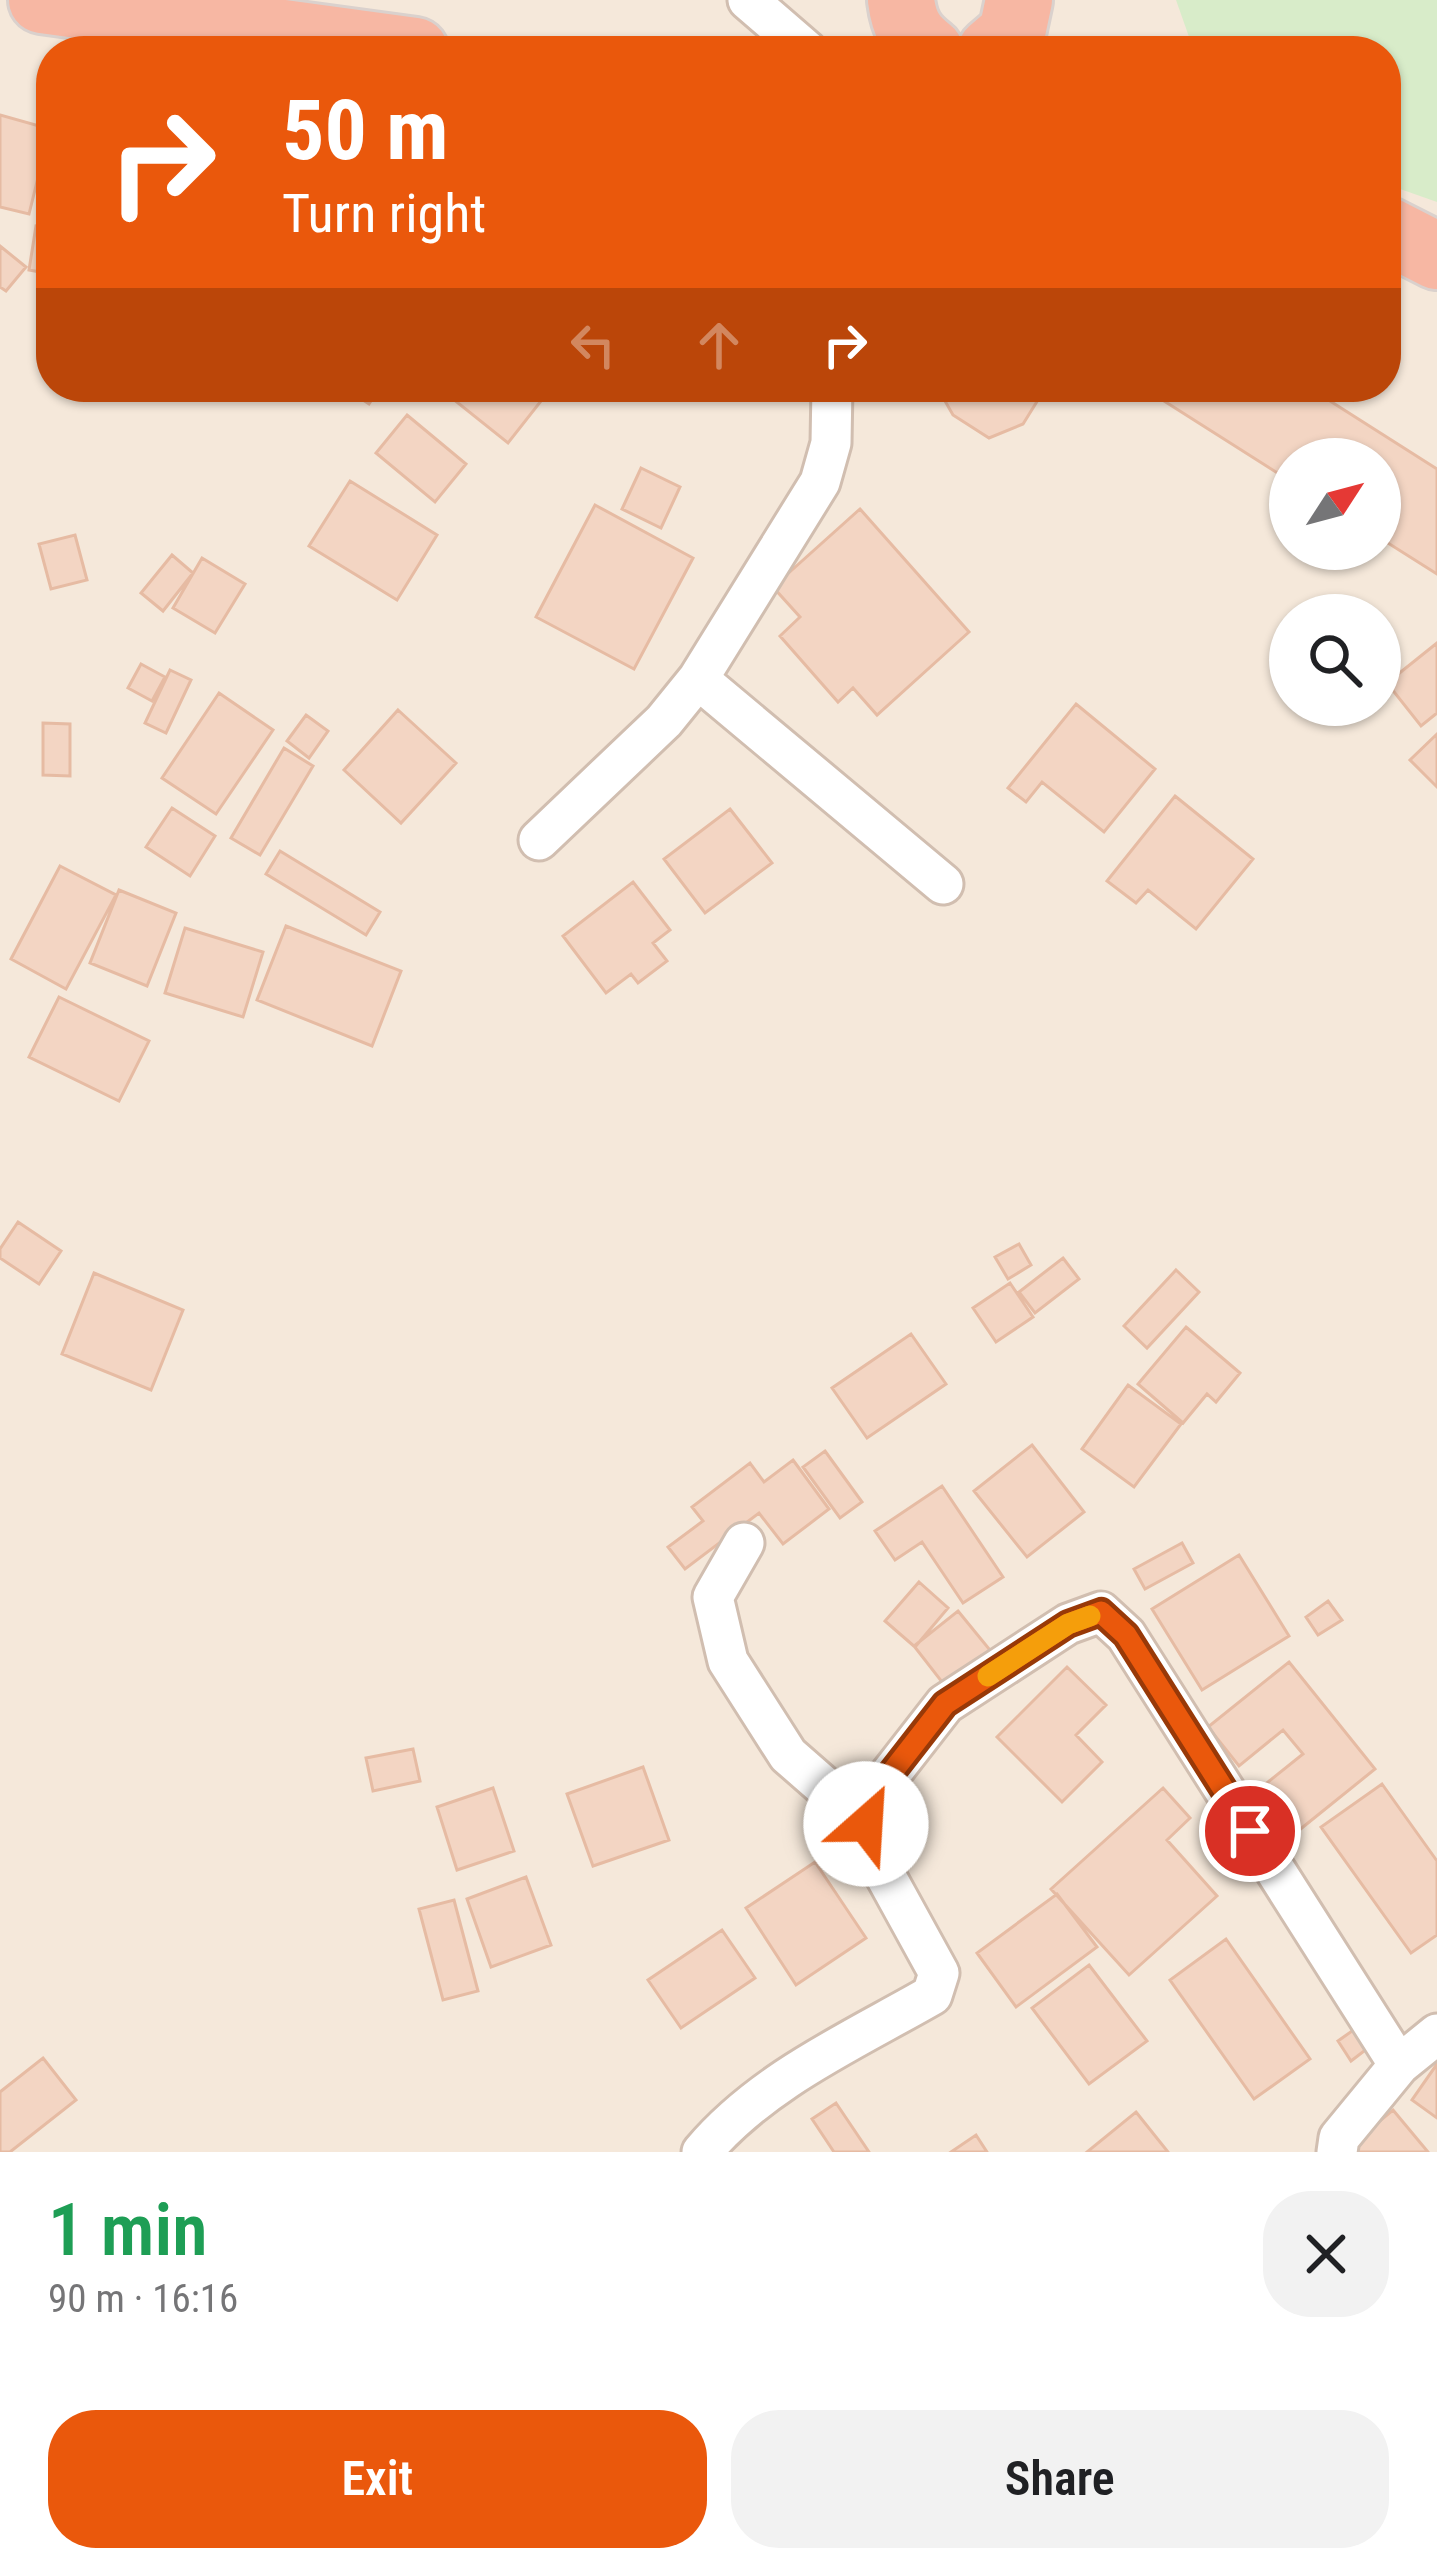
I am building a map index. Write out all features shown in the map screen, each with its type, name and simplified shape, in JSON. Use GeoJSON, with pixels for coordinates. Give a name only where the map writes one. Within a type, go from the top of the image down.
{"type":"FeatureCollection","features":[{"type":"Feature","properties":{"kind":"highway"},"geometry":{"type":"LineString","coordinates":[[41,0],[305,36]]}},
{"type":"Feature","properties":{"kind":"highway"},"geometry":{"type":"LineString","coordinates":[[1401,238],[1437,256]]}},
{"type":"Feature","properties":{"kind":"street"},"geometry":{"type":"LineString","coordinates":[[748,0],[790,36]]}},
{"type":"Feature","properties":{"kind":"street"},"geometry":{"type":"LineString","coordinates":[[539,840],[664,721],[698,680],[820,482],[831,443],[832,402]]}},
{"type":"Feature","properties":{"kind":"street"},"geometry":{"type":"LineString","coordinates":[[698,680],[943,884]]}},
{"type":"Feature","properties":{"kind":"street"},"geometry":{"type":"LineString","coordinates":[[744,1543],[713,1597],[728,1661],[788,1755],[866,1824]]}},
{"type":"Feature","properties":{"kind":"street"},"geometry":{"type":"LineString","coordinates":[[702,2152],[726,2124],[772,2088],[932,1995],[939,1973],[873,1853],[864,1808],[945,1704],[1068,1624],[1101,1612],[1126,1635],[1399,2066]]}},
{"type":"Feature","properties":{"kind":"street"},"geometry":{"type":"LineString","coordinates":[[1337,2152],[1339,2138],[1399,2066],[1437,2034]]}},
{"type":"Feature","properties":{"kind":"shaded area"},"geometry":{"type":"Polygon","coordinates":[[[0,0],[1437,0],[1437,2152],[0,2152],[0,0]]]}},
{"type":"Feature","properties":{"kind":"green space"},"geometry":{"type":"Polygon","coordinates":[[[1176,0],[1437,0],[1437,202],[1401,189],[1401,36],[1189,36],[1176,0]]]}},
{"type":"Feature","properties":{"kind":"building"},"geometry":{"type":"Polygon","coordinates":[[[0,115],[36,125],[36,186],[29,214],[0,207],[0,115]]]}},
{"type":"Feature","properties":{"kind":"building"},"geometry":{"type":"Polygon","coordinates":[[[36,226],[36,271],[29,270],[36,226]]]}},
{"type":"Feature","properties":{"kind":"building"},"geometry":{"type":"Polygon","coordinates":[[[0,246],[26,267],[6,291],[0,287],[0,246]]]}},
{"type":"Feature","properties":{"kind":"building"},"geometry":{"type":"Polygon","coordinates":[[[457,402],[540,402],[508,443],[457,402]]]}},
{"type":"Feature","properties":{"kind":"building"},"geometry":{"type":"Polygon","coordinates":[[[946,402],[1037,402],[1023,424],[989,438],[953,415],[946,402]]]}},
{"type":"Feature","properties":{"kind":"building"},"geometry":{"type":"Polygon","coordinates":[[[1166,402],[1332,402],[1388,438],[1269,438],[1269,468],[1166,402]]]}},
{"type":"Feature","properties":{"kind":"building"},"geometry":{"type":"Polygon","coordinates":[[[407,415],[466,464],[435,502],[376,453],[407,415]]]}},
{"type":"Feature","properties":{"kind":"building"},"geometry":{"type":"Polygon","coordinates":[[[1401,446],[1437,469],[1437,574],[1401,551],[1401,446]]]}},
{"type":"Feature","properties":{"kind":"building"},"geometry":{"type":"Polygon","coordinates":[[[641,468],[680,487],[661,528],[622,509],[641,468]]]}},
{"type":"Feature","properties":{"kind":"building"},"geometry":{"type":"Polygon","coordinates":[[[350,481],[437,535],[397,600],[309,546],[350,481]]]}},
{"type":"Feature","properties":{"kind":"building"},"geometry":{"type":"Polygon","coordinates":[[[595,505],[693,558],[634,669],[536,617],[595,505]]]}},
{"type":"Feature","properties":{"kind":"building"},"geometry":{"type":"Polygon","coordinates":[[[860,509],[969,632],[877,715],[853,688],[838,702],[780,636],[800,617],[773,587],[860,509]]]}},
{"type":"Feature","properties":{"kind":"building"},"geometry":{"type":"Polygon","coordinates":[[[75,535],[87,580],[51,589],[39,544],[75,535]]]}},
{"type":"Feature","properties":{"kind":"building"},"geometry":{"type":"Polygon","coordinates":[[[172,555],[193,573],[163,611],[141,593],[172,555]]]}},
{"type":"Feature","properties":{"kind":"building"},"geometry":{"type":"Polygon","coordinates":[[[202,558],[245,584],[215,633],[173,608],[202,558]]]}},
{"type":"Feature","properties":{"kind":"building"},"geometry":{"type":"Polygon","coordinates":[[[1437,643],[1437,713],[1421,726],[1401,701],[1401,672],[1437,643]]]}},
{"type":"Feature","properties":{"kind":"building"},"geometry":{"type":"Polygon","coordinates":[[[141,664],[165,677],[152,701],[128,688],[141,664]]]}},
{"type":"Feature","properties":{"kind":"building"},"geometry":{"type":"Polygon","coordinates":[[[170,670],[191,680],[166,733],[145,723],[170,670]]]}},
{"type":"Feature","properties":{"kind":"building"},"geometry":{"type":"Polygon","coordinates":[[[219,693],[273,730],[216,814],[162,778],[219,693]]]}},
{"type":"Feature","properties":{"kind":"building"},"geometry":{"type":"Polygon","coordinates":[[[1076,704],[1155,769],[1104,832],[1042,782],[1026,802],[1008,788],[1076,704]]]}},
{"type":"Feature","properties":{"kind":"building"},"geometry":{"type":"Polygon","coordinates":[[[398,710],[456,763],[401,823],[344,770],[398,710]]]}},
{"type":"Feature","properties":{"kind":"building"},"geometry":{"type":"Polygon","coordinates":[[[306,715],[328,731],[309,758],[287,741],[306,715]]]}},
{"type":"Feature","properties":{"kind":"building"},"geometry":{"type":"Polygon","coordinates":[[[43,723],[70,724],[70,776],[43,775],[43,723]]]}},
{"type":"Feature","properties":{"kind":"building"},"geometry":{"type":"Polygon","coordinates":[[[1437,734],[1437,787],[1410,760],[1437,734]]]}},
{"type":"Feature","properties":{"kind":"building"},"geometry":{"type":"Polygon","coordinates":[[[284,748],[313,766],[260,855],[231,838],[284,748]]]}},
{"type":"Feature","properties":{"kind":"building"},"geometry":{"type":"Polygon","coordinates":[[[1175,796],[1253,859],[1196,929],[1148,890],[1136,903],[1107,881],[1175,796]]]}},
{"type":"Feature","properties":{"kind":"building"},"geometry":{"type":"Polygon","coordinates":[[[172,808],[215,836],[190,876],[146,847],[172,808]]]}},
{"type":"Feature","properties":{"kind":"building"},"geometry":{"type":"Polygon","coordinates":[[[730,809],[772,863],[705,913],[664,859],[730,809]]]}},
{"type":"Feature","properties":{"kind":"building"},"geometry":{"type":"Polygon","coordinates":[[[280,851],[380,912],[366,935],[266,874],[280,851]]]}},
{"type":"Feature","properties":{"kind":"building"},"geometry":{"type":"Polygon","coordinates":[[[60,866],[116,895],[66,989],[11,959],[60,866]]]}},
{"type":"Feature","properties":{"kind":"building"},"geometry":{"type":"Polygon","coordinates":[[[633,882],[670,930],[653,943],[667,961],[638,983],[631,974],[606,993],[563,936],[633,882]]]}},
{"type":"Feature","properties":{"kind":"building"},"geometry":{"type":"Polygon","coordinates":[[[119,890],[176,913],[147,986],[90,963],[119,890]]]}},
{"type":"Feature","properties":{"kind":"building"},"geometry":{"type":"Polygon","coordinates":[[[286,926],[401,971],[372,1046],[257,1000],[286,926]]]}},
{"type":"Feature","properties":{"kind":"building"},"geometry":{"type":"Polygon","coordinates":[[[185,928],[263,952],[243,1017],[165,993],[185,928]]]}},
{"type":"Feature","properties":{"kind":"building"},"geometry":{"type":"Polygon","coordinates":[[[59,997],[149,1041],[119,1101],[29,1057],[59,997]]]}},
{"type":"Feature","properties":{"kind":"building"},"geometry":{"type":"Polygon","coordinates":[[[18,1222],[61,1251],[39,1284],[0,1258],[0,1249],[18,1222]]]}},
{"type":"Feature","properties":{"kind":"building"},"geometry":{"type":"Polygon","coordinates":[[[1019,1244],[1031,1265],[1008,1279],[995,1257],[1019,1244]]]}},
{"type":"Feature","properties":{"kind":"building"},"geometry":{"type":"Polygon","coordinates":[[[1063,1258],[1079,1279],[1035,1313],[1019,1292],[1063,1258]]]}},
{"type":"Feature","properties":{"kind":"building"},"geometry":{"type":"Polygon","coordinates":[[[1176,1270],[1199,1292],[1147,1348],[1124,1326],[1176,1270]]]}},
{"type":"Feature","properties":{"kind":"building"},"geometry":{"type":"Polygon","coordinates":[[[94,1273],[183,1310],[151,1390],[62,1354],[94,1273]]]}},
{"type":"Feature","properties":{"kind":"building"},"geometry":{"type":"Polygon","coordinates":[[[1010,1283],[1033,1317],[996,1342],[973,1308],[1010,1283]]]}},
{"type":"Feature","properties":{"kind":"building"},"geometry":{"type":"Polygon","coordinates":[[[1186,1327],[1240,1373],[1216,1402],[1207,1394],[1183,1423],[1138,1384],[1186,1327]]]}},
{"type":"Feature","properties":{"kind":"building"},"geometry":{"type":"Polygon","coordinates":[[[911,1334],[946,1384],[867,1438],[832,1388],[911,1334]]]}},
{"type":"Feature","properties":{"kind":"building"},"geometry":{"type":"Polygon","coordinates":[[[1128,1385],[1181,1424],[1134,1487],[1082,1449],[1128,1385]]]}},
{"type":"Feature","properties":{"kind":"building"},"geometry":{"type":"Polygon","coordinates":[[[1032,1445],[1084,1512],[1027,1557],[974,1491],[1032,1445]]]}},
{"type":"Feature","properties":{"kind":"building"},"geometry":{"type":"Polygon","coordinates":[[[825,1451],[862,1502],[840,1518],[803,1467],[825,1451]]]}},
{"type":"Feature","properties":{"kind":"building"},"geometry":{"type":"Polygon","coordinates":[[[793,1460],[829,1509],[783,1544],[759,1513],[685,1569],[668,1547],[703,1521],[692,1507],[750,1463],[764,1482],[793,1460]]]}},
{"type":"Feature","properties":{"kind":"building"},"geometry":{"type":"Polygon","coordinates":[[[942,1486],[1003,1577],[963,1603],[922,1542],[895,1560],[875,1531],[942,1486]]]}},
{"type":"Feature","properties":{"kind":"building"},"geometry":{"type":"Polygon","coordinates":[[[1182,1543],[1193,1563],[1145,1589],[1134,1569],[1182,1543]]]}},
{"type":"Feature","properties":{"kind":"building"},"geometry":{"type":"Polygon","coordinates":[[[1239,1555],[1289,1636],[1202,1690],[1152,1609],[1239,1555]]]}},
{"type":"Feature","properties":{"kind":"building"},"geometry":{"type":"Polygon","coordinates":[[[919,1582],[948,1608],[915,1647],[885,1621],[919,1582]]]}},
{"type":"Feature","properties":{"kind":"building"},"geometry":{"type":"Polygon","coordinates":[[[1328,1601],[1342,1620],[1318,1635],[1306,1617],[1328,1601]]]}},
{"type":"Feature","properties":{"kind":"building"},"geometry":{"type":"Polygon","coordinates":[[[958,1611],[994,1655],[949,1691],[914,1646],[958,1611]]]}},
{"type":"Feature","properties":{"kind":"building"},"geometry":{"type":"Polygon","coordinates":[[[1289,1662],[1375,1769],[1298,1831],[1263,1786],[1303,1754],[1283,1730],[1239,1766],[1208,1727],[1289,1662]]]}},
{"type":"Feature","properties":{"kind":"building"},"geometry":{"type":"Polygon","coordinates":[[[1067,1667],[1106,1705],[1076,1735],[1102,1762],[1062,1802],[997,1737],[1067,1667]]]}},
{"type":"Feature","properties":{"kind":"building"},"geometry":{"type":"Polygon","coordinates":[[[413,1749],[420,1781],[373,1791],[366,1758],[413,1749]]]}},
{"type":"Feature","properties":{"kind":"building"},"geometry":{"type":"Polygon","coordinates":[[[643,1767],[669,1840],[593,1866],[567,1794],[643,1767]]]}},
{"type":"Feature","properties":{"kind":"building"},"geometry":{"type":"Polygon","coordinates":[[[1382,1784],[1437,1861],[1437,1935],[1411,1953],[1321,1827],[1382,1784]]]}},
{"type":"Feature","properties":{"kind":"building"},"geometry":{"type":"Polygon","coordinates":[[[493,1788],[514,1851],[457,1870],[437,1807],[493,1788]]]}},
{"type":"Feature","properties":{"kind":"building"},"geometry":{"type":"Polygon","coordinates":[[[1163,1788],[1190,1818],[1167,1840],[1217,1896],[1129,1975],[1051,1889],[1163,1788]]]}},
{"type":"Feature","properties":{"kind":"building"},"geometry":{"type":"Polygon","coordinates":[[[815,1862],[866,1938],[796,1985],[746,1908],[815,1862]]]}},
{"type":"Feature","properties":{"kind":"building"},"geometry":{"type":"Polygon","coordinates":[[[526,1877],[551,1945],[491,1967],[467,1899],[526,1877]]]}},
{"type":"Feature","properties":{"kind":"building"},"geometry":{"type":"Polygon","coordinates":[[[1057,1894],[1097,1947],[1016,2007],[977,1953],[1057,1894]]]}},
{"type":"Feature","properties":{"kind":"building"},"geometry":{"type":"Polygon","coordinates":[[[454,1900],[478,1991],[443,2000],[419,1909],[454,1900]]]}},
{"type":"Feature","properties":{"kind":"building"},"geometry":{"type":"Polygon","coordinates":[[[722,1930],[755,1978],[681,2028],[648,1980],[722,1930]]]}},
{"type":"Feature","properties":{"kind":"building"},"geometry":{"type":"Polygon","coordinates":[[[1226,1939],[1310,2059],[1254,2099],[1170,1980],[1226,1939]]]}},
{"type":"Feature","properties":{"kind":"building"},"geometry":{"type":"Polygon","coordinates":[[[1089,1965],[1147,2041],[1089,2084],[1032,2008],[1089,1965]]]}},
{"type":"Feature","properties":{"kind":"building"},"geometry":{"type":"Polygon","coordinates":[[[1359,2026],[1372,2045],[1351,2061],[1338,2041],[1359,2026]]]}},
{"type":"Feature","properties":{"kind":"building"},"geometry":{"type":"Polygon","coordinates":[[[43,2058],[76,2100],[10,2152],[0,2152],[0,2092],[43,2058]]]}},
{"type":"Feature","properties":{"kind":"building"},"geometry":{"type":"Polygon","coordinates":[[[1437,2064],[1437,2118],[1412,2100],[1437,2064]]]}},
{"type":"Feature","properties":{"kind":"building"},"geometry":{"type":"Polygon","coordinates":[[[836,2103],[869,2152],[834,2152],[812,2119],[836,2103]]]}},
{"type":"Feature","properties":{"kind":"building"},"geometry":{"type":"Polygon","coordinates":[[[1393,2110],[1428,2152],[1350,2152],[1347,2148],[1393,2110]]]}},
{"type":"Feature","properties":{"kind":"building"},"geometry":{"type":"Polygon","coordinates":[[[1136,2112],[1168,2152],[1087,2152],[1136,2112]]]}},
{"type":"Feature","properties":{"kind":"building"},"geometry":{"type":"Polygon","coordinates":[[[976,2135],[987,2152],[951,2152],[976,2135]]]}},
{"type":"Feature","properties":{"kind":"slow traffic"},"geometry":{"type":"LineString","coordinates":[[988,1676],[1068,1624],[1090,1616]]}},
{"type":"Feature","properties":{"kind":"route"},"geometry":{"type":"LineString","coordinates":[[866,1824],[864,1808],[945,1704],[1068,1624],[1101,1612],[1126,1635],[1250,1831]]}}]}
